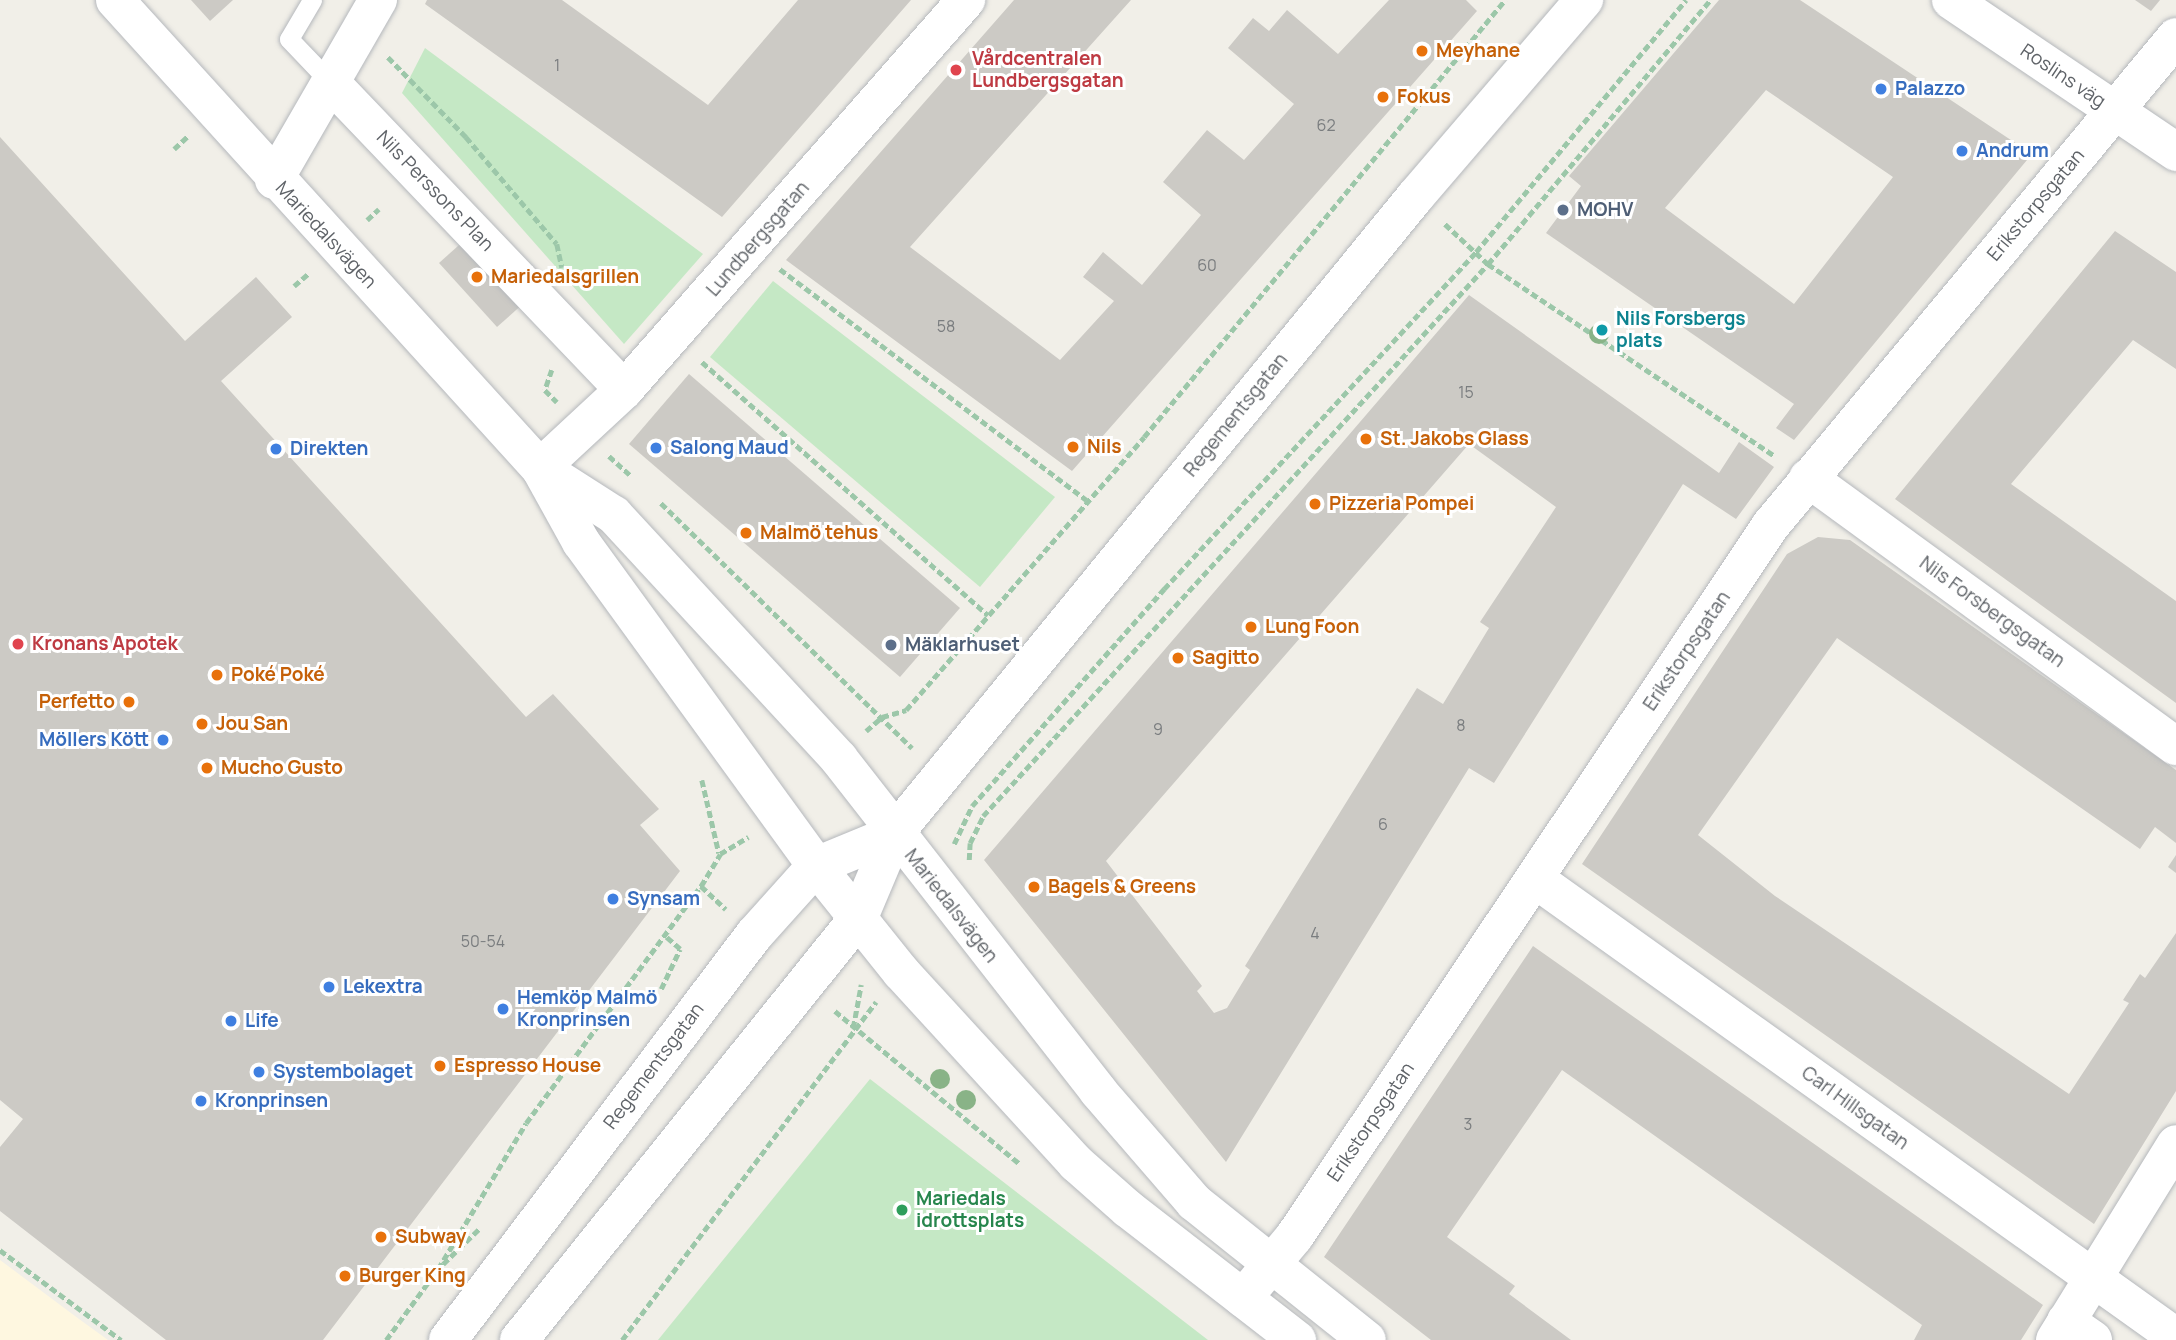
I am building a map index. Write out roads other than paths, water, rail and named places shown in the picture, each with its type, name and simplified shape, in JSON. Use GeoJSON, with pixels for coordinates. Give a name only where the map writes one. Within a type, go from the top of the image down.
{"type":"FeatureCollection","features":[{"type":"Feature","properties":{"kind":"street","name":"Mariedalsvägen"},"geometry":{"type":"LineString","coordinates":[[115,0],[274,180],[541,468],[614,515],[839,759],[894,834],[1098,1091],[1194,1202],[1269,1266],[1367,1340]]}},
{"type":"Feature","properties":{"kind":"street","name":"Lundbergsgatan"},"geometry":{"type":"LineString","coordinates":[[541,468],[624,390],[966,0]]}},
{"type":"Feature","properties":{"kind":"street","name":"Roslins väg"},"geometry":{"type":"LineString","coordinates":[[1951,0],[2176,152]]}},
{"type":"Feature","properties":{"kind":"street","name":"Regementsgatan"},"geometry":{"type":"LineString","coordinates":[[519,1340],[859,917],[894,834],[1573,4]]}},
{"type":"Feature","properties":{"kind":"street"},"geometry":{"type":"LineString","coordinates":[[274,180],[370,14]]}},
{"type":"Feature","properties":{"kind":"street","name":"Erikstorpsgatan"},"geometry":{"type":"LineString","coordinates":[[1243,1298],[1294,1237],[1771,525],[2176,37]]}},
{"type":"Feature","properties":{"kind":"street","name":"Nils Perssons Plan"},"geometry":{"type":"LineString","coordinates":[[331,83],[624,390]]}},
{"type":"Feature","properties":{"kind":"street","name":"Mariedalsvägen"},"geometry":{"type":"LineString","coordinates":[[541,468],[581,542],[816,866],[892,960],[1076,1163],[1297,1340]]}},
{"type":"Feature","properties":{"kind":"street","name":"Nils Forsbergsgatan"},"geometry":{"type":"LineString","coordinates":[[1808,478],[2176,746]]}},
{"type":"Feature","properties":{"kind":"street","name":"Regementsgatan"},"geometry":{"type":"LineString","coordinates":[[448,1340],[754,935],[816,866],[894,834]]}},
{"type":"Feature","properties":{"kind":"street","name":"Carl Hillsgatan"},"geometry":{"type":"LineString","coordinates":[[1535,879],[2176,1337]]}},
{"type":"Feature","properties":{"kind":"street"},"geometry":{"type":"LineString","coordinates":[[2071,1334],[2092,1277],[2176,1144]]}},
{"type":"Feature","properties":{"kind":"lane"},"geometry":{"type":"LineString","coordinates":[[313,0],[289,39],[331,83]]}},
{"type":"Feature","properties":{"kind":"place","name":"Meyhane"},"geometry":{"type":"Point","coordinates":[1422,51]}},
{"type":"Feature","properties":{"kind":"place","name":"Vårdcentralen Lundbergsgatan"},"geometry":{"type":"Point","coordinates":[956,70]}},
{"type":"Feature","properties":{"kind":"place","name":"Palazzo"},"geometry":{"type":"Point","coordinates":[1881,89]}},
{"type":"Feature","properties":{"kind":"place","name":"Fokus"},"geometry":{"type":"Point","coordinates":[1383,97]}},
{"type":"Feature","properties":{"kind":"place","name":"Andrum"},"geometry":{"type":"Point","coordinates":[1962,151]}},
{"type":"Feature","properties":{"kind":"place","name":"MOHV"},"geometry":{"type":"Point","coordinates":[1563,210]}},
{"type":"Feature","properties":{"kind":"place","name":"Mariedalsgrillen"},"geometry":{"type":"Point","coordinates":[477,277]}},
{"type":"Feature","properties":{"kind":"place","name":"Nils Forsbergs plats"},"geometry":{"type":"Point","coordinates":[1602,330]}},
{"type":"Feature","properties":{"kind":"place","name":"St. Jakobs Glass"},"geometry":{"type":"Point","coordinates":[1366,439]}},
{"type":"Feature","properties":{"kind":"place","name":"Nils"},"geometry":{"type":"Point","coordinates":[1073,447]}},
{"type":"Feature","properties":{"kind":"place","name":"Salong Maud"},"geometry":{"type":"Point","coordinates":[656,448]}},
{"type":"Feature","properties":{"kind":"place","name":"Direkten"},"geometry":{"type":"Point","coordinates":[276,449]}},
{"type":"Feature","properties":{"kind":"place","name":"Pizzeria Pompei"},"geometry":{"type":"Point","coordinates":[1315,504]}},
{"type":"Feature","properties":{"kind":"place","name":"Malmö tehus"},"geometry":{"type":"Point","coordinates":[746,533]}},
{"type":"Feature","properties":{"kind":"place","name":"Lung Foon"},"geometry":{"type":"Point","coordinates":[1251,627]}},
{"type":"Feature","properties":{"kind":"place","name":"Kronans Apotek"},"geometry":{"type":"Point","coordinates":[18,644]}},
{"type":"Feature","properties":{"kind":"place","name":"Mäklarhuset"},"geometry":{"type":"Point","coordinates":[891,645]}},
{"type":"Feature","properties":{"kind":"place","name":"Sagitto"},"geometry":{"type":"Point","coordinates":[1178,658]}},
{"type":"Feature","properties":{"kind":"place","name":"Poké Poké"},"geometry":{"type":"Point","coordinates":[217,675]}},
{"type":"Feature","properties":{"kind":"place","name":"Perfetto"},"geometry":{"type":"Point","coordinates":[129,702]}},
{"type":"Feature","properties":{"kind":"place","name":"Jou San"},"geometry":{"type":"Point","coordinates":[202,724]}},
{"type":"Feature","properties":{"kind":"place","name":"Möllers Kött"},"geometry":{"type":"Point","coordinates":[163,740]}},
{"type":"Feature","properties":{"kind":"place","name":"Mucho Gusto"},"geometry":{"type":"Point","coordinates":[207,768]}},
{"type":"Feature","properties":{"kind":"place","name":"Bagels & Greens"},"geometry":{"type":"Point","coordinates":[1034,887]}},
{"type":"Feature","properties":{"kind":"place","name":"Synsam"},"geometry":{"type":"Point","coordinates":[613,899]}},
{"type":"Feature","properties":{"kind":"place","name":"Lekextra"},"geometry":{"type":"Point","coordinates":[329,987]}},
{"type":"Feature","properties":{"kind":"place","name":"Hemköp Malmö Kronprinsen"},"geometry":{"type":"Point","coordinates":[503,1009]}},
{"type":"Feature","properties":{"kind":"place","name":"Life"},"geometry":{"type":"Point","coordinates":[231,1021]}},
{"type":"Feature","properties":{"kind":"place","name":"Espresso House"},"geometry":{"type":"Point","coordinates":[440,1066]}},
{"type":"Feature","properties":{"kind":"place","name":"Systembolaget"},"geometry":{"type":"Point","coordinates":[259,1072]}},
{"type":"Feature","properties":{"kind":"place","name":"Kronprinsen"},"geometry":{"type":"Point","coordinates":[201,1101]}},
{"type":"Feature","properties":{"kind":"place","name":"Mariedals idrottsplats"},"geometry":{"type":"Point","coordinates":[902,1210]}},
{"type":"Feature","properties":{"kind":"place","name":"Subway"},"geometry":{"type":"Point","coordinates":[381,1237]}},
{"type":"Feature","properties":{"kind":"place","name":"Burger King"},"geometry":{"type":"Point","coordinates":[345,1276]}}]}
